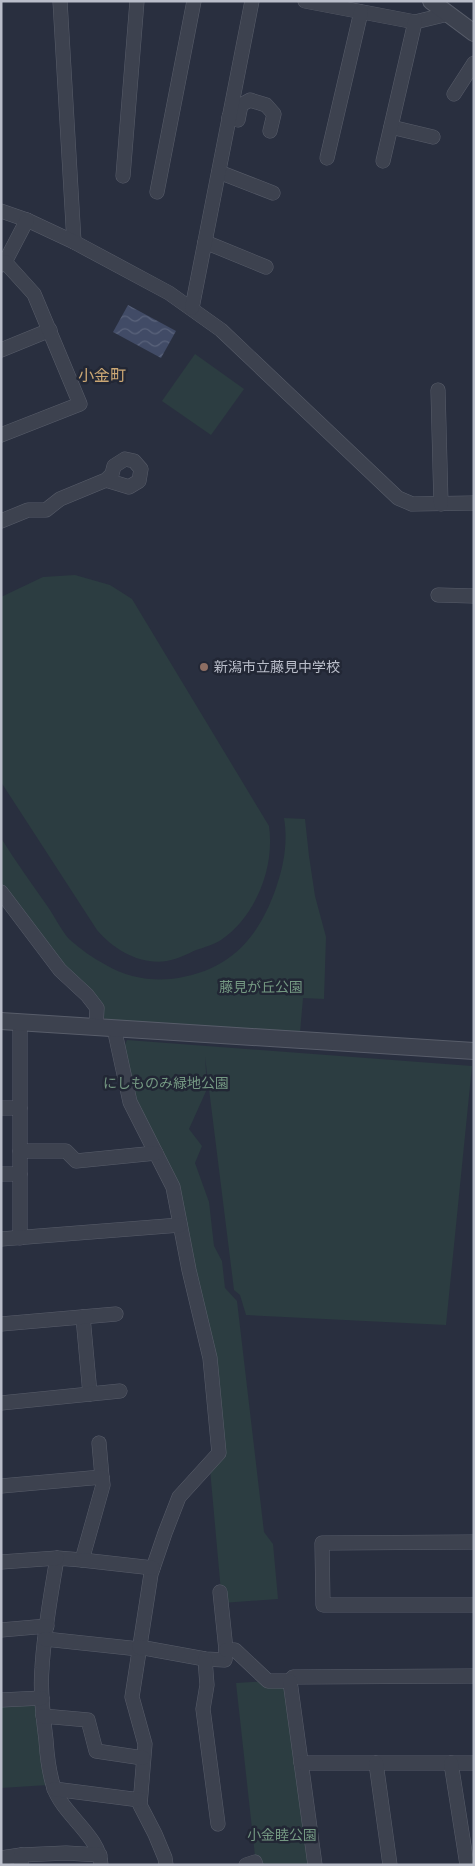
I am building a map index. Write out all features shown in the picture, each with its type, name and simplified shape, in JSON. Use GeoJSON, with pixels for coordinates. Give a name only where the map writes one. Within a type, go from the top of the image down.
{"type":"FeatureCollection","features":[{"type":"Feature","properties":{"kind":"street"},"geometry":{"type":"LineString","coordinates":[[60,1],[74,242]]}},
{"type":"Feature","properties":{"kind":"street"},"geometry":{"type":"LineString","coordinates":[[123,176],[138,1]]}},
{"type":"Feature","properties":{"kind":"street"},"geometry":{"type":"LineString","coordinates":[[157,192],[194,1]]}},
{"type":"Feature","properties":{"kind":"street"},"geometry":{"type":"LineString","coordinates":[[192,308],[252,1]]}},
{"type":"Feature","properties":{"kind":"street"},"geometry":{"type":"LineString","coordinates":[[305,1],[415,22],[448,14]]}},
{"type":"Feature","properties":{"kind":"street"},"geometry":{"type":"LineString","coordinates":[[431,1],[474,33]]}},
{"type":"Feature","properties":{"kind":"street"},"geometry":{"type":"LineString","coordinates":[[327,158],[360,12]]}},
{"type":"Feature","properties":{"kind":"street"},"geometry":{"type":"LineString","coordinates":[[383,161],[415,22]]}},
{"type":"Feature","properties":{"kind":"street"},"geometry":{"type":"LineString","coordinates":[[454,94],[474,64]]}},
{"type":"Feature","properties":{"kind":"street"},"geometry":{"type":"LineString","coordinates":[[229,117],[238,120],[241,105],[250,100],[266,105],[274,114],[270,131]]}},
{"type":"Feature","properties":{"kind":"street"},"geometry":{"type":"LineString","coordinates":[[391,127],[433,137]]}},
{"type":"Feature","properties":{"kind":"street"},"geometry":{"type":"LineString","coordinates":[[219,172],[272,194]]}},
{"type":"Feature","properties":{"kind":"street"},"geometry":{"type":"LineString","coordinates":[[1,211],[27,220],[74,242],[169,293],[192,308],[221,330],[398,498],[412,504],[474,503]]}},
{"type":"Feature","properties":{"kind":"street"},"geometry":{"type":"LineString","coordinates":[[1,435],[80,404],[34,294],[3,264],[27,220]]}},
{"type":"Feature","properties":{"kind":"street"},"geometry":{"type":"LineString","coordinates":[[205,242],[266,267]]}},
{"type":"Feature","properties":{"kind":"street"},"geometry":{"type":"LineString","coordinates":[[1,350],[50,330]]}},
{"type":"Feature","properties":{"kind":"street"},"geometry":{"type":"LineString","coordinates":[[438,390],[441,504]]}},
{"type":"Feature","properties":{"kind":"street"},"geometry":{"type":"LineString","coordinates":[[1,522],[28,510],[46,510],[60,499],[106,480]]}},
{"type":"Feature","properties":{"kind":"street"},"geometry":{"type":"LineString","coordinates":[[438,594],[474,596]]}},
{"type":"Feature","properties":{"kind":"street"},"geometry":{"type":"LineString","coordinates":[[1,892],[60,970],[87,995],[97,1008],[96,1027]]}},
{"type":"Feature","properties":{"kind":"street"},"geometry":{"type":"LineString","coordinates":[[1,1021],[474,1051]]}},
{"type":"Feature","properties":{"kind":"street"},"geometry":{"type":"LineString","coordinates":[[20,1022],[20,1238]]}},
{"type":"Feature","properties":{"kind":"street"},"geometry":{"type":"LineString","coordinates":[[114,1028],[130,1102],[173,1187],[188,1270],[210,1358],[219,1453],[179,1497],[153,1568],[132,1697],[145,1744],[140,1804],[165,1858],[166,1865]]}},
{"type":"Feature","properties":{"kind":"street"},"geometry":{"type":"LineString","coordinates":[[1,1108],[20,1108]]}},
{"type":"Feature","properties":{"kind":"street"},"geometry":{"type":"LineString","coordinates":[[20,1151],[66,1151],[76,1161],[156,1153]]}},
{"type":"Feature","properties":{"kind":"street"},"geometry":{"type":"LineString","coordinates":[[1,1174],[20,1174]]}},
{"type":"Feature","properties":{"kind":"street"},"geometry":{"type":"LineString","coordinates":[[1,1239],[180,1225]]}},
{"type":"Feature","properties":{"kind":"street"},"geometry":{"type":"LineString","coordinates":[[1,1324],[116,1314]]}},
{"type":"Feature","properties":{"kind":"street"},"geometry":{"type":"LineString","coordinates":[[83,1317],[90,1394]]}},
{"type":"Feature","properties":{"kind":"street"},"geometry":{"type":"LineString","coordinates":[[1,1402],[120,1392]]}},
{"type":"Feature","properties":{"kind":"street"},"geometry":{"type":"LineString","coordinates":[[82,1560],[103,1485],[100,1444]]}},
{"type":"Feature","properties":{"kind":"street"},"geometry":{"type":"LineString","coordinates":[[1,1486],[102,1477]]}},
{"type":"Feature","properties":{"kind":"street"},"geometry":{"type":"LineString","coordinates":[[474,1542],[322,1543],[323,1605],[474,1604]]}},
{"type":"Feature","properties":{"kind":"street"},"geometry":{"type":"LineString","coordinates":[[1,1562],[57,1558],[153,1568]]}},
{"type":"Feature","properties":{"kind":"street"},"geometry":{"type":"LineString","coordinates":[[57,1558],[42,1668],[43,1716],[48,1761],[54,1788],[100,1860]]}},
{"type":"Feature","properties":{"kind":"street"},"geometry":{"type":"LineString","coordinates":[[1,1630],[46,1633],[205,1659],[225,1660],[226,1650],[220,1592]]}},
{"type":"Feature","properties":{"kind":"street"},"geometry":{"type":"LineString","coordinates":[[226,1650],[235,1650],[268,1681],[290,1681]]}},
{"type":"Feature","properties":{"kind":"street"},"geometry":{"type":"LineString","coordinates":[[205,1659],[207,1685],[203,1709],[218,1824]]}},
{"type":"Feature","properties":{"kind":"street"},"geometry":{"type":"LineString","coordinates":[[315,1865],[290,1681],[293,1676],[474,1676]]}},
{"type":"Feature","properties":{"kind":"street"},"geometry":{"type":"LineString","coordinates":[[1,1700],[42,1698]]}},
{"type":"Feature","properties":{"kind":"street"},"geometry":{"type":"LineString","coordinates":[[43,1716],[88,1720],[96,1751],[143,1758]]}},
{"type":"Feature","properties":{"kind":"street"},"geometry":{"type":"LineString","coordinates":[[301,1763],[474,1763]]}},
{"type":"Feature","properties":{"kind":"street"},"geometry":{"type":"LineString","coordinates":[[451,1763],[467,1865]]}},
{"type":"Feature","properties":{"kind":"street"},"geometry":{"type":"LineString","coordinates":[[376,1764],[390,1865]]}},
{"type":"Feature","properties":{"kind":"street"},"geometry":{"type":"LineString","coordinates":[[54,1788],[140,1800]]}},
{"type":"Feature","properties":{"kind":"street"},"geometry":{"type":"LineString","coordinates":[[1,1858],[21,1860],[66,1853],[100,1860]]}},
{"type":"Feature","properties":{"kind":"street"},"geometry":{"type":"LineString","coordinates":[[246,1865],[255,1862],[256,1865]]}},
{"type":"Feature","properties":{"kind":"green space"},"geometry":{"type":"Polygon","coordinates":[[[195,354],[244,389],[211,435],[162,401],[195,354]]]}},
{"type":"Feature","properties":{"kind":"green space"},"geometry":{"type":"Polygon","coordinates":[[[75,575],[110,585],[132,599],[269,826],[269,858],[266,874],[253,904],[244,918],[218,942],[179,958],[157,962],[147,961],[128,954],[111,944],[97,930],[1,782],[1,597],[43,577],[75,575]]]}},
{"type":"Feature","properties":{"kind":"green space","name":"藤見が丘公園"},"geometry":{"type":"Polygon","coordinates":[[[284,818],[305,819],[315,896],[326,937],[324,999],[303,998],[300,1033],[114,1023],[102,1017],[97,997],[64,968],[1,884],[1,838],[73,943],[101,962],[122,973],[146,979],[171,979],[191,975],[225,961],[250,938],[260,923],[269,907],[281,871],[285,845],[284,818]]]}},
{"type":"Feature","properties":{"kind":"green space","name":"にしものみ緑地公園"},"geometry":{"type":"Polygon","coordinates":[[[127,1040],[472,1066],[446,1325],[246,1315],[240,1295],[234,1290],[205,1057],[207,1089],[189,1129],[202,1146],[195,1163],[209,1202],[214,1246],[222,1261],[225,1288],[237,1301],[264,1532],[273,1544],[278,1599],[222,1603],[210,1469],[219,1453],[210,1358],[173,1187],[130,1102],[120,1055],[127,1040]]]}},
{"type":"Feature","properties":{"kind":"green space","name":"小金睦公園"},"geometry":{"type":"Polygon","coordinates":[[[290,1681],[315,1863],[256,1865],[236,1683],[290,1681]]]}},
{"type":"Feature","properties":{"kind":"green space"},"geometry":{"type":"Polygon","coordinates":[[[37,1703],[48,1785],[1,1788],[1,1704],[37,1703]]]}},
{"type":"Feature","properties":{"kind":"water"},"geometry":{"type":"Polygon","coordinates":[[[128,305],[176,331],[161,358],[113,332],[128,305]]]}},
{"type":"Feature","properties":{"kind":"place","name":"新潟市立藤見中学校"},"geometry":{"type":"Point","coordinates":[204,667]}},
{"type":"Feature","properties":{"kind":"district","name":"小金町"},"geometry":{"type":"Point","coordinates":[102,375]}}]}
